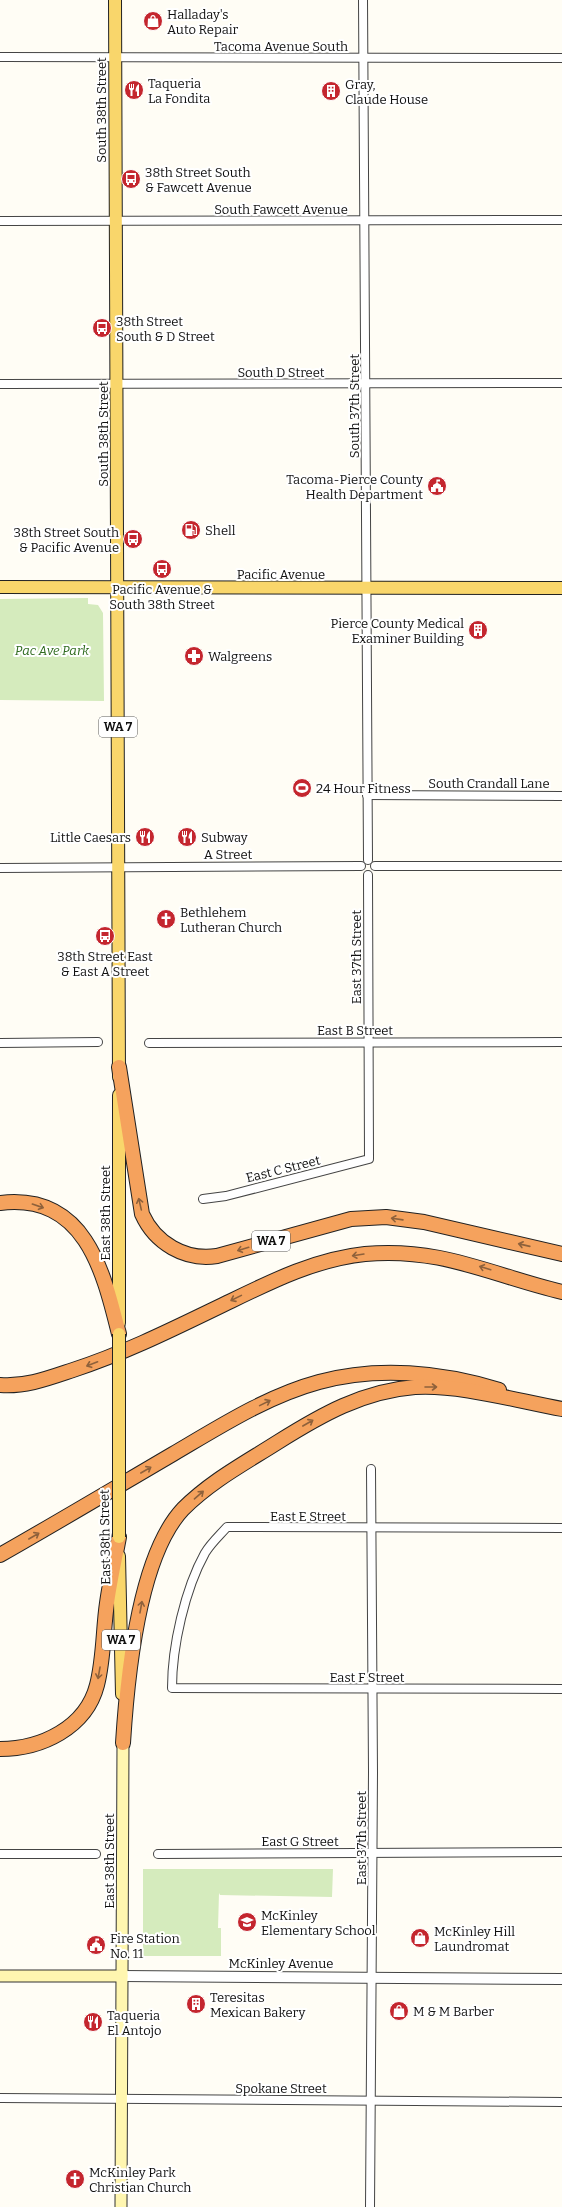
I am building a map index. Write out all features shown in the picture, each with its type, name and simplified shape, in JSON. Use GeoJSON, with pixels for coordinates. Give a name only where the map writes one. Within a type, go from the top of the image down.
{"type":"FeatureCollection","features":[{"type":"Feature","properties":{"kind":"highway","name":"WA 7"},"geometry":{"type":"LineString","coordinates":[[119,1066],[142,1214],[158,1237],[179,1252],[199,1257],[217,1256],[352,1219],[370,1217],[424,1222],[562,1254]]}},
{"type":"Feature","properties":{"kind":"highway"},"geometry":{"type":"LineString","coordinates":[[0,1203],[19,1202],[39,1206],[62,1217],[79,1231],[91,1248],[102,1272],[119,1334]]}},
{"type":"Feature","properties":{"kind":"highway"},"geometry":{"type":"LineString","coordinates":[[0,1385],[13,1386],[34,1383],[90,1364],[146,1341],[275,1280],[310,1266],[363,1254],[404,1253],[444,1258],[471,1264],[562,1292]]}},
{"type":"Feature","properties":{"kind":"highway"},"geometry":{"type":"LineString","coordinates":[[0,1555],[230,1421],[304,1387],[336,1378],[365,1375],[432,1375],[461,1379],[562,1408]]}},
{"type":"Feature","properties":{"kind":"highway"},"geometry":{"type":"LineString","coordinates":[[123,1743],[126,1704],[138,1623],[150,1570],[159,1546],[170,1526],[182,1510],[218,1478],[333,1409],[354,1400],[385,1391],[415,1387],[441,1387],[562,1408]]}},
{"type":"Feature","properties":{"kind":"highway"},"geometry":{"type":"LineString","coordinates":[[0,1749],[25,1748],[41,1743],[68,1728],[85,1711],[95,1690],[98,1678],[107,1603],[119,1537]]}},
{"type":"Feature","properties":{"kind":"main road","name":"South 38th Street"},"geometry":{"type":"LineString","coordinates":[[115,0],[118,867]]}},
{"type":"Feature","properties":{"kind":"main road","name":"Pacific Avenue"},"geometry":{"type":"LineString","coordinates":[[0,587],[562,588]]}},
{"type":"Feature","properties":{"kind":"main road","name":"East 38th Street"},"geometry":{"type":"LineString","coordinates":[[118,867],[119,1537],[123,1743],[121,2207]]}},
{"type":"Feature","properties":{"kind":"main road","name":"McKinley Avenue"},"geometry":{"type":"LineString","coordinates":[[0,1976],[122,1976]]}},
{"type":"Feature","properties":{"kind":"street","name":"South 37th Street"},"geometry":{"type":"LineString","coordinates":[[363,0],[368,860]]}},
{"type":"Feature","properties":{"kind":"street","name":"Tacoma Avenue South"},"geometry":{"type":"LineString","coordinates":[[0,57],[562,58]]}},
{"type":"Feature","properties":{"kind":"street","name":"South Fawcett Avenue"},"geometry":{"type":"LineString","coordinates":[[0,221],[562,220]]}},
{"type":"Feature","properties":{"kind":"street","name":"South D Street"},"geometry":{"type":"LineString","coordinates":[[0,384],[117,385],[562,383]]}},
{"type":"Feature","properties":{"kind":"street","name":"South Crandall Lane"},"geometry":{"type":"LineString","coordinates":[[368,795],[562,796]]}},
{"type":"Feature","properties":{"kind":"street"},"geometry":{"type":"LineString","coordinates":[[368,860],[372,861],[375,866],[374,871],[368,875],[362,872],[361,866],[363,862],[368,860]]}},
{"type":"Feature","properties":{"kind":"street","name":"A Street"},"geometry":{"type":"LineString","coordinates":[[0,868],[361,866]]}},
{"type":"Feature","properties":{"kind":"street"},"geometry":{"type":"LineString","coordinates":[[375,866],[562,866]]}},
{"type":"Feature","properties":{"kind":"street","name":"East 37th Street"},"geometry":{"type":"LineString","coordinates":[[368,875],[368,1159]]}},
{"type":"Feature","properties":{"kind":"street"},"geometry":{"type":"LineString","coordinates":[[0,1043],[98,1042]]}},
{"type":"Feature","properties":{"kind":"street","name":"East B Street"},"geometry":{"type":"LineString","coordinates":[[149,1043],[562,1042]]}},
{"type":"Feature","properties":{"kind":"street","name":"East C Street"},"geometry":{"type":"LineString","coordinates":[[203,1199],[226,1196],[368,1159]]}},
{"type":"Feature","properties":{"kind":"street","name":"East 37th Street"},"geometry":{"type":"LineString","coordinates":[[370,2207],[373,1853],[371,1469]]}},
{"type":"Feature","properties":{"kind":"street","name":"East E Street"},"geometry":{"type":"LineString","coordinates":[[172,1688],[172,1674],[182,1617],[192,1583],[205,1553],[213,1541],[227,1527],[372,1529],[562,1528]]}},
{"type":"Feature","properties":{"kind":"street","name":"East F Street"},"geometry":{"type":"LineString","coordinates":[[172,1688],[562,1689]]}},
{"type":"Feature","properties":{"kind":"street","name":"East G Street"},"geometry":{"type":"LineString","coordinates":[[158,1854],[562,1852]]}},
{"type":"Feature","properties":{"kind":"street"},"geometry":{"type":"LineString","coordinates":[[0,1854],[96,1854]]}},
{"type":"Feature","properties":{"kind":"street","name":"McKinley Avenue"},"geometry":{"type":"LineString","coordinates":[[122,1976],[562,1979]]}},
{"type":"Feature","properties":{"kind":"street","name":"Spokane Street"},"geometry":{"type":"LineString","coordinates":[[0,2098],[562,2102]]}},
{"type":"Feature","properties":{"kind":"green space","name":"Pac Ave Park"},"geometry":{"type":"Polygon","coordinates":[[[88,598],[88,604],[98,605],[103,613],[104,701],[0,700],[0,599],[88,598]]]}},
{"type":"Feature","properties":{"kind":"green space"},"geometry":{"type":"Polygon","coordinates":[[[143,1869],[333,1869],[332,1897],[220,1895],[219,1893],[218,1928],[221,1928],[221,1956],[143,1956],[143,1869]]]}},
{"type":"Feature","properties":{"kind":"place","name":"Halladay's Auto Repair"},"geometry":{"type":"Point","coordinates":[153,21]}},
{"type":"Feature","properties":{"kind":"place","name":"Taqueria La Fondita"},"geometry":{"type":"Point","coordinates":[134,90]}},
{"type":"Feature","properties":{"kind":"place","name":"Gray, Claude House"},"geometry":{"type":"Point","coordinates":[331,91]}},
{"type":"Feature","properties":{"kind":"place","name":"38th Street South & Fawcett Avenue"},"geometry":{"type":"Point","coordinates":[131,179]}},
{"type":"Feature","properties":{"kind":"place","name":"38th Street South & D Street"},"geometry":{"type":"Point","coordinates":[102,328]}},
{"type":"Feature","properties":{"kind":"place","name":"Tacoma-Pierce County Health Department"},"geometry":{"type":"Point","coordinates":[437,486]}},
{"type":"Feature","properties":{"kind":"place","name":"Shell"},"geometry":{"type":"Point","coordinates":[191,530]}},
{"type":"Feature","properties":{"kind":"place","name":"38th Street South & Pacific Avenue"},"geometry":{"type":"Point","coordinates":[133,539]}},
{"type":"Feature","properties":{"kind":"place","name":"Pacific Avenue & South 38th Street"},"geometry":{"type":"Point","coordinates":[162,569]}},
{"type":"Feature","properties":{"kind":"place","name":"Pierce County Medical Examiner Building"},"geometry":{"type":"Point","coordinates":[478,630]}},
{"type":"Feature","properties":{"kind":"place","name":"Walgreens"},"geometry":{"type":"Point","coordinates":[194,656]}},
{"type":"Feature","properties":{"kind":"place","name":"24 Hour Fitness"},"geometry":{"type":"Point","coordinates":[302,788]}},
{"type":"Feature","properties":{"kind":"place","name":"Little Caesars"},"geometry":{"type":"Point","coordinates":[145,837]}},
{"type":"Feature","properties":{"kind":"place","name":"Subway"},"geometry":{"type":"Point","coordinates":[187,837]}},
{"type":"Feature","properties":{"kind":"place","name":"Bethlehem Lutheran Church"},"geometry":{"type":"Point","coordinates":[166,919]}},
{"type":"Feature","properties":{"kind":"place","name":"38th Street East & East A Street"},"geometry":{"type":"Point","coordinates":[105,936]}},
{"type":"Feature","properties":{"kind":"place","name":"McKinley Elementary School"},"geometry":{"type":"Point","coordinates":[247,1922]}},
{"type":"Feature","properties":{"kind":"place","name":"McKinley Hill Laundromat"},"geometry":{"type":"Point","coordinates":[420,1938]}},
{"type":"Feature","properties":{"kind":"place","name":"Fire Station No. 11"},"geometry":{"type":"Point","coordinates":[96,1945]}},
{"type":"Feature","properties":{"kind":"place","name":"Teresitas Mexican Bakery"},"geometry":{"type":"Point","coordinates":[196,2004]}},
{"type":"Feature","properties":{"kind":"place","name":"M & M Barber"},"geometry":{"type":"Point","coordinates":[399,2011]}},
{"type":"Feature","properties":{"kind":"place","name":"Taqueria El Antojo"},"geometry":{"type":"Point","coordinates":[93,2022]}},
{"type":"Feature","properties":{"kind":"place","name":"McKinley Park Christian Church"},"geometry":{"type":"Point","coordinates":[75,2179]}}]}
